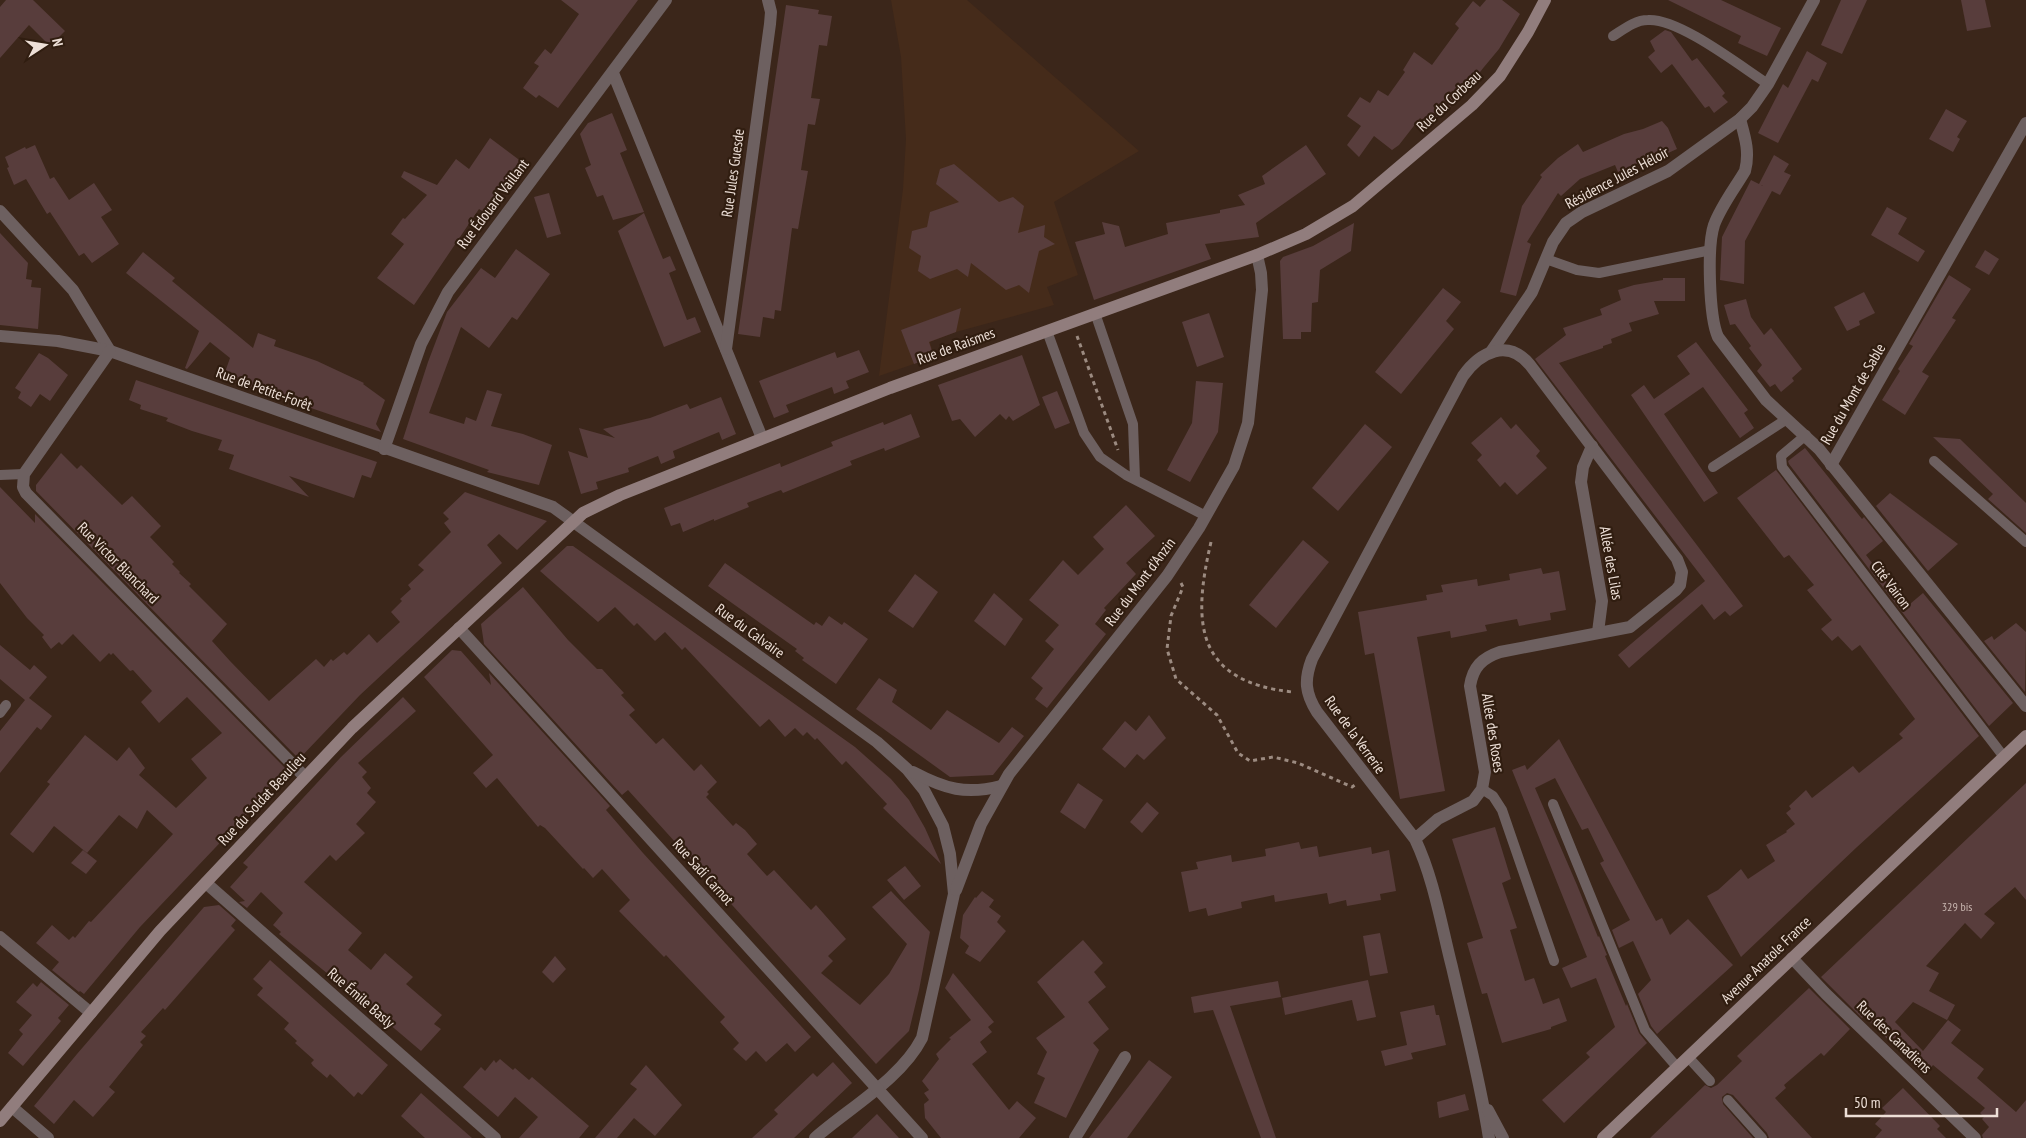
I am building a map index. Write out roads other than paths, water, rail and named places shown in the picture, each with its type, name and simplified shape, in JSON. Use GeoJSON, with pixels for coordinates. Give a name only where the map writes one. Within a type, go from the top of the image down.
{"type":"FeatureCollection","features":[{"type":"Feature","properties":{"kind":"street","name":"Rue Édouard Vaillant"},"geometry":{"type":"LineString","coordinates":[[384,449],[421,344],[439,306],[458,277],[666,0]]}},
{"type":"Feature","properties":{"kind":"street","name":"Rue Jules Guesde"},"geometry":{"type":"LineString","coordinates":[[726,351],[770,24],[771,12],[768,0]]}},
{"type":"Feature","properties":{"kind":"street","name":"Rue du Corbeau"},"geometry":{"type":"LineString","coordinates":[[1353,206],[1472,105],[1487,90],[1510,61],[1545,0]]}},
{"type":"Feature","properties":{"kind":"street","name":"Résidence Jules Héloir"},"geometry":{"type":"LineString","coordinates":[[1486,355],[1532,292],[1558,233],[1574,216],[1668,171],[1740,119],[1752,107],[1768,84],[1814,0]]}},
{"type":"Feature","properties":{"kind":"street"},"geometry":{"type":"LineString","coordinates":[[613,73],[762,438]]}},
{"type":"Feature","properties":{"kind":"street"},"geometry":{"type":"LineString","coordinates":[[1740,119],[1747,145],[1747,162],[1744,171],[1715,223],[1711,250],[1711,310],[1718,337],[1758,391],[1806,435],[1831,464]]}},
{"type":"Feature","properties":{"kind":"street","name":"Rue du Mont de Sable"},"geometry":{"type":"LineString","coordinates":[[2026,123],[1831,464],[2026,706]]}},
{"type":"Feature","properties":{"kind":"street","name":"Rue de Raismes"},"geometry":{"type":"LineString","coordinates":[[572,521],[592,508],[620,495],[890,388],[1257,255],[1306,234],[1353,206]]}},
{"type":"Feature","properties":{"kind":"street"},"geometry":{"type":"LineString","coordinates":[[0,210],[73,290],[110,351],[24,474]]}},
{"type":"Feature","properties":{"kind":"street","name":"Rue du Mont d'Anzin"},"geometry":{"type":"LineString","coordinates":[[954,894],[981,824],[1001,786],[1176,565],[1234,466],[1248,423],[1262,290],[1257,255]]}},
{"type":"Feature","properties":{"kind":"street","name":"Rue de Petite-Forêt"},"geometry":{"type":"LineString","coordinates":[[0,336],[58,341],[110,351],[384,449],[542,502],[561,512],[572,521]]}},
{"type":"Feature","properties":{"kind":"street"},"geometry":{"type":"LineString","coordinates":[[1486,355],[1506,350],[1512,351],[1525,359],[1677,559],[1682,572],[1680,585],[1676,590],[1636,623],[1624,629],[1598,632]]}},
{"type":"Feature","properties":{"kind":"street","name":"Rue de la Verrerie"},"geometry":{"type":"LineString","coordinates":[[1486,355],[1469,368],[1463,376],[1312,659],[1306,675],[1307,694],[1317,712],[1365,777],[1415,839],[1425,862],[1434,890],[1482,1096],[1489,1138]]}},
{"type":"Feature","properties":{"kind":"street","name":"Allée des Lilas"},"geometry":{"type":"LineString","coordinates":[[1592,446],[1583,467],[1581,482],[1602,601],[1598,632]]}},
{"type":"Feature","properties":{"kind":"street","name":"Rue Victor Blanchard"},"geometry":{"type":"LineString","coordinates":[[24,474],[23,487],[26,493],[305,777]]}},
{"type":"Feature","properties":{"kind":"street","name":"Rue du Soldat Beaulieu"},"geometry":{"type":"LineString","coordinates":[[0,1121],[160,931],[365,714],[572,521]]}},
{"type":"Feature","properties":{"kind":"street","name":"Rue du Calvaire"},"geometry":{"type":"LineString","coordinates":[[572,521],[877,742],[907,768],[927,795],[943,826],[950,854],[954,894],[922,1038],[912,1054],[878,1088],[815,1138]]}},
{"type":"Feature","properties":{"kind":"street","name":"Rue Sadi Carnot"},"geometry":{"type":"LineString","coordinates":[[459,628],[922,1138]]}},
{"type":"Feature","properties":{"kind":"street","name":"Allée des Roses"},"geometry":{"type":"LineString","coordinates":[[1415,839],[1438,819],[1473,801],[1482,789],[1485,772],[1470,686],[1471,677],[1479,663],[1484,658],[1500,652],[1598,632]]}},
{"type":"Feature","properties":{"kind":"street","name":"Avenue Anatole France"},"geometry":{"type":"LineString","coordinates":[[1603,1138],[2026,736]]}},
{"type":"Feature","properties":{"kind":"street","name":"Rue du Calvaire"},"geometry":{"type":"LineString","coordinates":[[907,768],[933,782],[959,790],[978,791],[1001,786]]}},
{"type":"Feature","properties":{"kind":"street","name":"Rue Émile Basly"},"geometry":{"type":"LineString","coordinates":[[206,882],[495,1138]]}},
{"type":"Feature","properties":{"kind":"street"},"geometry":{"type":"LineString","coordinates":[[0,937],[91,1013]]}},
{"type":"Feature","properties":{"kind":"street","name":"Rue des Canadiens"},"geometry":{"type":"LineString","coordinates":[[1792,958],[1826,994],[1975,1138]]}},
{"type":"Feature","properties":{"kind":"street"},"geometry":{"type":"LineString","coordinates":[[1075,1138],[1125,1057]]}},
{"type":"Feature","properties":{"kind":"street","name":"Rue de la Verrerie"},"geometry":{"type":"LineString","coordinates":[[1482,1096],[1503,1138]]}},
{"type":"Feature","properties":{"kind":"street"},"geometry":{"type":"LineString","coordinates":[[12,1108],[48,1138]]}},
{"type":"Feature","properties":{"kind":"lane"},"geometry":{"type":"LineString","coordinates":[[1614,36],[1639,21],[1667,22],[1683,29],[1768,84]]}},
{"type":"Feature","properties":{"kind":"lane"},"geometry":{"type":"LineString","coordinates":[[1546,259],[1577,270],[1599,273],[1711,250]]}},
{"type":"Feature","properties":{"kind":"lane"},"geometry":{"type":"LineString","coordinates":[[1095,313],[1133,424],[1135,479]]}},
{"type":"Feature","properties":{"kind":"lane"},"geometry":{"type":"LineString","coordinates":[[1047,330],[1084,433],[1100,457],[1135,479],[1206,516]]}},
{"type":"Feature","properties":{"kind":"lane"},"geometry":{"type":"LineString","coordinates":[[1712,466],[1787,419]]}},
{"type":"Feature","properties":{"kind":"lane","name":"Cité Vairon"},"geometry":{"type":"LineString","coordinates":[[1806,435],[1781,456],[1782,467],[2004,757]]}},
{"type":"Feature","properties":{"kind":"lane"},"geometry":{"type":"LineString","coordinates":[[1934,461],[2026,542]]}},
{"type":"Feature","properties":{"kind":"lane"},"geometry":{"type":"LineString","coordinates":[[0,475],[24,474]]}},
{"type":"Feature","properties":{"kind":"lane"},"geometry":{"type":"LineString","coordinates":[[1482,789],[1493,796],[1502,810],[1554,961]]}},
{"type":"Feature","properties":{"kind":"lane"},"geometry":{"type":"LineString","coordinates":[[1553,804],[1645,1030],[1677,1067]]}},
{"type":"Feature","properties":{"kind":"lane"},"geometry":{"type":"LineString","coordinates":[[1688,1057],[1710,1080]]}},
{"type":"Feature","properties":{"kind":"lane"},"geometry":{"type":"LineString","coordinates":[[1728,1100],[1762,1138]]}}]}
